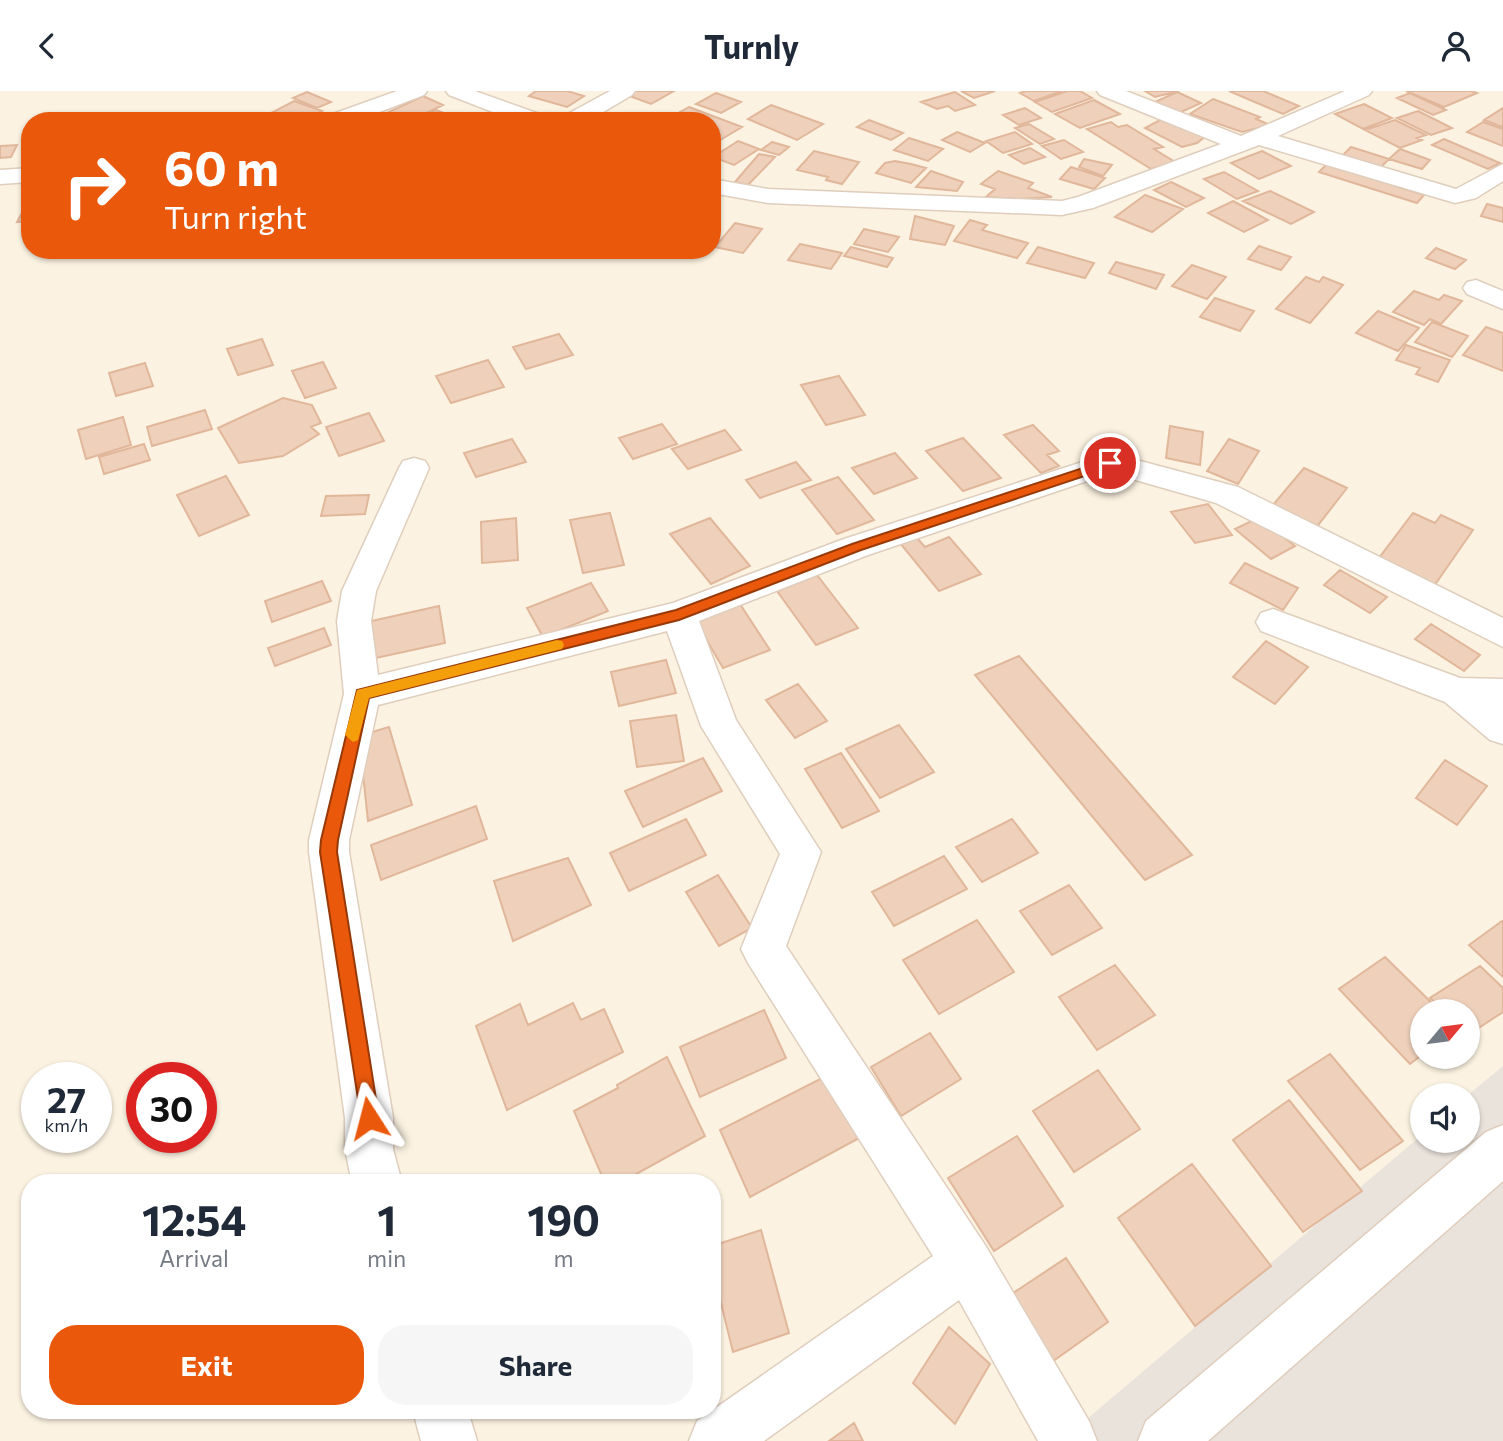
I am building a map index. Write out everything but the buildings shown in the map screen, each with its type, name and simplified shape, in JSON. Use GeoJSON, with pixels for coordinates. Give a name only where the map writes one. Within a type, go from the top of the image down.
{"type":"FeatureCollection","features":[{"type":"Feature","properties":{"kind":"street"},"geometry":{"type":"LineString","coordinates":[[360,112],[417,91]]}},
{"type":"Feature","properties":{"kind":"street"},"geometry":{"type":"LineString","coordinates":[[456,91],[513,112]]}},
{"type":"Feature","properties":{"kind":"street"},"geometry":{"type":"LineString","coordinates":[[588,112],[625,91]]}},
{"type":"Feature","properties":{"kind":"street"},"geometry":{"type":"LineString","coordinates":[[1107,91],[1248,140],[1455,197],[1468,193],[1503,171]]}},
{"type":"Feature","properties":{"kind":"street"},"geometry":{"type":"LineString","coordinates":[[721,188],[768,195],[1062,208],[1085,203],[1248,140],[1362,91]]}},
{"type":"Feature","properties":{"kind":"street"},"geometry":{"type":"LineString","coordinates":[[0,177],[21,176]]}},
{"type":"Feature","properties":{"kind":"street"},"geometry":{"type":"LineString","coordinates":[[1468,193],[1503,199]]}},
{"type":"Feature","properties":{"kind":"street"},"geometry":{"type":"LineString","coordinates":[[1476,288],[1503,301]]}},
{"type":"Feature","properties":{"kind":"street"},"geometry":{"type":"LineString","coordinates":[[362,694],[679,615],[856,547],[1110,463],[1227,495],[1503,634]]}},
{"type":"Feature","properties":{"kind":"street"},"geometry":{"type":"LineString","coordinates":[[375,1174],[369,1149],[369,1118],[329,840],[362,694],[354,621],[359,591],[414,468]]}},
{"type":"Feature","properties":{"kind":"street"},"geometry":{"type":"LineString","coordinates":[[679,615],[720,726],[801,852],[763,949],[967,1263],[1069,1441]]}},
{"type":"Feature","properties":{"kind":"street"},"geometry":{"type":"LineString","coordinates":[[1273,622],[1458,692],[1503,694]]}},
{"type":"Feature","properties":{"kind":"street"},"geometry":{"type":"LineString","coordinates":[[1458,692],[1503,729]]}},
{"type":"Feature","properties":{"kind":"street"},"geometry":{"type":"LineString","coordinates":[[1166,1441],[1503,1149]]}},
{"type":"Feature","properties":{"kind":"street"},"geometry":{"type":"LineString","coordinates":[[717,1441],[967,1263]]}},
{"type":"Feature","properties":{"kind":"street"},"geometry":{"type":"LineString","coordinates":[[443,1419],[449,1441]]}},
{"type":"Feature","properties":{"kind":"shaded area"},"geometry":{"type":"Polygon","coordinates":[[[1503,1066],[1503,1441],[1061,1441],[1410,1145],[1410,1153],[1480,1153],[1480,1085],[1503,1066]]]}},
{"type":"Feature","properties":{"kind":"slow traffic"},"geometry":{"type":"LineString","coordinates":[[353,735],[362,694],[557,645]]}},
{"type":"Feature","properties":{"kind":"route"},"geometry":{"type":"LineString","coordinates":[[369,1118],[329,852],[329,840],[362,694],[679,615],[856,547],[1110,463]]}}]}
